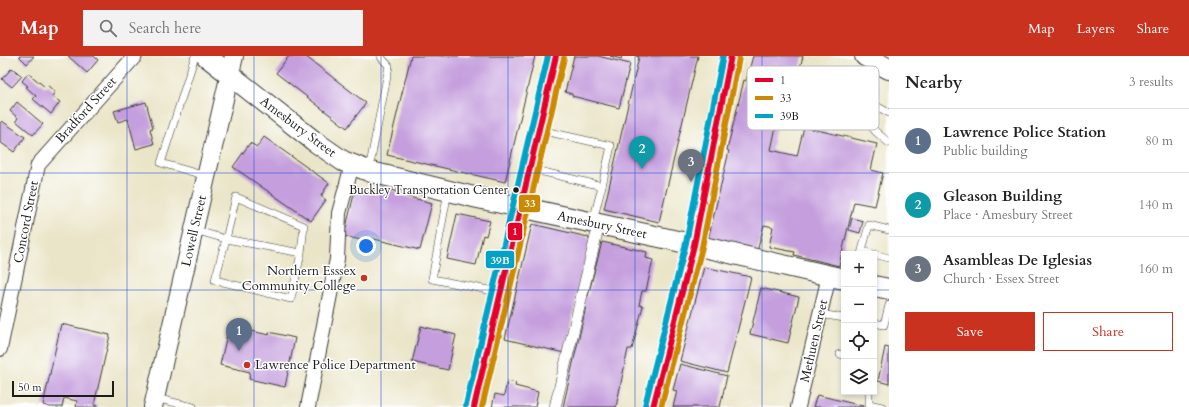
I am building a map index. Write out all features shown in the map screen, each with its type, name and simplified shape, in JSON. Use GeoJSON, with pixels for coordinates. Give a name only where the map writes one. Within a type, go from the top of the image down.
{"type":"FeatureCollection","features":[{"type":"Feature","properties":{"kind":"main road","name":"Amesbury Street"},"geometry":{"type":"LineString","coordinates":[[206,56],[232,65],[314,141],[343,161],[360,168],[448,191],[837,277]]}},
{"type":"Feature","properties":{"kind":"main road"},"geometry":{"type":"LineString","coordinates":[[474,407],[556,56]]}},
{"type":"Feature","properties":{"kind":"main road"},"geometry":{"type":"LineString","coordinates":[[653,407],[694,245],[731,56]]}},
{"type":"Feature","properties":{"kind":"main road"},"geometry":{"type":"LineString","coordinates":[[877,287],[889,289]]}},
{"type":"Feature","properties":{"kind":"street","name":"Bradford Street"},"geometry":{"type":"LineString","coordinates":[[38,165],[135,56]]}},
{"type":"Feature","properties":{"kind":"street","name":"Lowell Street"},"geometry":{"type":"LineString","coordinates":[[154,403],[232,65]]}},
{"type":"Feature","properties":{"kind":"street","name":"Concord Street"},"geometry":{"type":"LineString","coordinates":[[0,349],[38,165]]}},
{"type":"Feature","properties":{"kind":"street"},"geometry":{"type":"LineString","coordinates":[[308,407],[337,259],[339,213],[360,168]]}},
{"type":"Feature","properties":{"kind":"street"},"geometry":{"type":"LineString","coordinates":[[555,407],[596,223]]}},
{"type":"Feature","properties":{"kind":"street","name":"Methuen Street"},"geometry":{"type":"LineString","coordinates":[[798,407],[820,314],[837,277]]}},
{"type":"Feature","properties":{"kind":"lane"},"geometry":{"type":"LineString","coordinates":[[194,56],[161,163],[206,176]]}},
{"type":"Feature","properties":{"kind":"lane"},"geometry":{"type":"LineString","coordinates":[[360,168],[389,66],[380,56]]}},
{"type":"Feature","properties":{"kind":"lane"},"geometry":{"type":"LineString","coordinates":[[879,107],[889,113]]}},
{"type":"Feature","properties":{"kind":"lane"},"geometry":{"type":"LineString","coordinates":[[539,129],[611,146],[596,223]]}},
{"type":"Feature","properties":{"kind":"lane"},"geometry":{"type":"LineString","coordinates":[[874,130],[889,143]]}},
{"type":"Feature","properties":{"kind":"lane"},"geometry":{"type":"LineString","coordinates":[[529,168],[602,186]]}},
{"type":"Feature","properties":{"kind":"lane"},"geometry":{"type":"LineString","coordinates":[[448,191],[432,279],[501,293]]}},
{"type":"Feature","properties":{"kind":"lane"},"geometry":{"type":"LineString","coordinates":[[236,197],[304,226],[301,254],[291,299],[215,280],[236,197]]}},
{"type":"Feature","properties":{"kind":"lane"},"geometry":{"type":"LineString","coordinates":[[861,251],[869,225],[889,230]]}},
{"type":"Feature","properties":{"kind":"lane"},"geometry":{"type":"LineString","coordinates":[[194,230],[226,239],[301,254]]}},
{"type":"Feature","properties":{"kind":"lane"},"geometry":{"type":"LineString","coordinates":[[877,255],[889,258]]}},
{"type":"Feature","properties":{"kind":"lane"},"geometry":{"type":"LineString","coordinates":[[877,324],[884,325],[889,305]]}},
{"type":"Feature","properties":{"kind":"lane"},"geometry":{"type":"LineString","coordinates":[[820,314],[841,318]]}},
{"type":"Feature","properties":{"kind":"lane"},"geometry":{"type":"LineString","coordinates":[[154,403],[193,407]]}},
{"type":"Feature","properties":{"kind":"lane"},"geometry":{"type":"LineString","coordinates":[[869,405],[882,407]]}},
{"type":"Feature","properties":{"kind":"building"},"geometry":{"type":"Polygon","coordinates":[[[19,56],[34,56],[27,64],[19,56]]]}},
{"type":"Feature","properties":{"kind":"building"},"geometry":{"type":"Polygon","coordinates":[[[68,56],[94,56],[98,60],[87,73],[68,56]]]}},
{"type":"Feature","properties":{"kind":"building"},"geometry":{"type":"Polygon","coordinates":[[[289,56],[305,56],[366,103],[347,128],[276,73],[289,56]]]}},
{"type":"Feature","properties":{"kind":"building"},"geometry":{"type":"Polygon","coordinates":[[[411,56],[535,56],[505,182],[387,155],[411,56]]]}},
{"type":"Feature","properties":{"kind":"building"},"geometry":{"type":"Polygon","coordinates":[[[574,56],[598,56],[630,64],[619,108],[572,96],[572,94],[565,92],[574,56]]]}},
{"type":"Feature","properties":{"kind":"building"},"geometry":{"type":"Polygon","coordinates":[[[610,56],[622,56],[621,59],[610,56]]]}},
{"type":"Feature","properties":{"kind":"building"},"geometry":{"type":"Polygon","coordinates":[[[636,56],[698,56],[659,222],[604,209],[639,57],[636,56]]]}},
{"type":"Feature","properties":{"kind":"building"},"geometry":{"type":"Polygon","coordinates":[[[753,56],[803,56],[800,66],[750,66],[753,56]]]}},
{"type":"Feature","properties":{"kind":"building"},"geometry":{"type":"Polygon","coordinates":[[[12,68],[22,76],[12,87],[2,79],[12,68]]]}},
{"type":"Feature","properties":{"kind":"building"},"geometry":{"type":"Polygon","coordinates":[[[28,73],[45,87],[47,85],[55,92],[52,96],[60,102],[51,114],[33,99],[36,96],[22,81],[28,73]]]}},
{"type":"Feature","properties":{"kind":"building"},"geometry":{"type":"Polygon","coordinates":[[[747,77],[747,130],[775,130],[771,150],[797,156],[803,130],[817,130],[877,144],[871,170],[883,173],[875,206],[854,202],[843,251],[841,251],[839,266],[794,255],[795,252],[769,247],[773,227],[764,225],[757,252],[708,240],[729,151],[727,150],[744,80],[746,81],[747,77]]]}},
{"type":"Feature","properties":{"kind":"building"},"geometry":{"type":"Polygon","coordinates":[[[17,102],[43,124],[33,135],[16,121],[18,118],[10,111],[17,102]]]}},
{"type":"Feature","properties":{"kind":"building"},"geometry":{"type":"Polygon","coordinates":[[[146,102],[153,128],[150,129],[154,144],[136,149],[128,119],[118,122],[114,111],[146,102]]]}},
{"type":"Feature","properties":{"kind":"building"},"geometry":{"type":"Polygon","coordinates":[[[2,121],[25,137],[14,152],[0,142],[0,123],[2,121]]]}},
{"type":"Feature","properties":{"kind":"building"},"geometry":{"type":"Polygon","coordinates":[[[264,137],[329,183],[321,196],[326,200],[311,221],[233,167],[250,143],[257,147],[264,137]]]}},
{"type":"Feature","properties":{"kind":"building"},"geometry":{"type":"Polygon","coordinates":[[[356,186],[374,191],[374,188],[382,190],[383,188],[398,192],[397,194],[432,203],[420,250],[370,238],[369,242],[344,236],[356,186]]]}},
{"type":"Feature","properties":{"kind":"building"},"geometry":{"type":"Polygon","coordinates":[[[457,214],[490,221],[486,236],[483,235],[476,265],[447,259],[457,214]]]}},
{"type":"Feature","properties":{"kind":"building"},"geometry":{"type":"Polygon","coordinates":[[[852,218],[863,221],[860,233],[849,230],[852,218]]]}},
{"type":"Feature","properties":{"kind":"building"},"geometry":{"type":"Polygon","coordinates":[[[532,224],[588,237],[590,242],[564,353],[505,339],[532,224]]]}},
{"type":"Feature","properties":{"kind":"building"},"geometry":{"type":"Polygon","coordinates":[[[602,242],[647,252],[646,258],[653,260],[646,291],[642,291],[639,305],[643,306],[632,349],[628,349],[616,407],[563,407],[586,307],[582,306],[584,295],[588,296],[602,242]]]}},
{"type":"Feature","properties":{"kind":"building"},"geometry":{"type":"Polygon","coordinates":[[[704,267],[751,277],[727,373],[680,361],[704,267]]]}},
{"type":"Feature","properties":{"kind":"building"},"geometry":{"type":"Polygon","coordinates":[[[761,288],[799,297],[788,343],[750,334],[761,288]]]}},
{"type":"Feature","properties":{"kind":"building"},"geometry":{"type":"Polygon","coordinates":[[[61,324],[110,335],[94,405],[98,407],[76,407],[77,401],[64,398],[62,407],[50,407],[43,405],[61,324]]]}},
{"type":"Feature","properties":{"kind":"building"},"geometry":{"type":"Polygon","coordinates":[[[229,326],[269,335],[269,332],[295,338],[285,387],[249,379],[250,372],[220,365],[229,326]]]}},
{"type":"Feature","properties":{"kind":"building"},"geometry":{"type":"Polygon","coordinates":[[[421,326],[456,335],[448,370],[412,362],[421,326]]]}},
{"type":"Feature","properties":{"kind":"building"},"geometry":{"type":"Polygon","coordinates":[[[885,347],[889,348],[889,384],[878,381],[885,347]]]}},
{"type":"Feature","properties":{"kind":"building"},"geometry":{"type":"Polygon","coordinates":[[[680,364],[727,376],[720,407],[673,407],[677,391],[673,390],[680,364]]]}},
{"type":"Feature","properties":{"kind":"building"},"geometry":{"type":"Polygon","coordinates":[[[507,381],[516,383],[515,386],[538,392],[535,407],[492,407],[495,394],[504,396],[507,381]]]}},
{"type":"Feature","properties":{"kind":"building"},"geometry":{"type":"Polygon","coordinates":[[[817,395],[863,406],[863,407],[813,407],[817,395]]]}},
{"type":"Feature","properties":{"kind":"transit line","name":"39B"},"geometry":{"type":"LineString","coordinates":[[466,405],[548,56]]}},
{"type":"Feature","properties":{"kind":"transit line","name":"1"},"geometry":{"type":"LineString","coordinates":[[474,407],[556,56]]}},
{"type":"Feature","properties":{"kind":"transit line","name":"39B"},"geometry":{"type":"LineString","coordinates":[[645,405],[686,243],[723,56]]}},
{"type":"Feature","properties":{"kind":"transit line","name":"1"},"geometry":{"type":"LineString","coordinates":[[653,407],[694,245],[731,56]]}},
{"type":"Feature","properties":{"kind":"transit line","name":"33"},"geometry":{"type":"LineString","coordinates":[[482,407],[564,58]]}},
{"type":"Feature","properties":{"kind":"transit line","name":"33"},"geometry":{"type":"LineString","coordinates":[[661,407],[702,247],[739,58]]}},
{"type":"Feature","properties":{"kind":"place","name":"Gleason Building"},"geometry":{"type":"Point","coordinates":[642,169]}},
{"type":"Feature","properties":{"kind":"place","name":"Asambleas De Iglesias"},"geometry":{"type":"Point","coordinates":[691,182]}},
{"type":"Feature","properties":{"kind":"place","name":"Buckley Transportation Center"},"geometry":{"type":"Point","coordinates":[516,190]}},
{"type":"Feature","properties":{"kind":"place","name":"Northern Esssex Community College"},"geometry":{"type":"Point","coordinates":[364,278]}},
{"type":"Feature","properties":{"kind":"place","name":"Lawrence Police Station"},"geometry":{"type":"Point","coordinates":[239,351]}},
{"type":"Feature","properties":{"kind":"place","name":"Lawrence Police Department"},"geometry":{"type":"Point","coordinates":[247,365]}}]}
